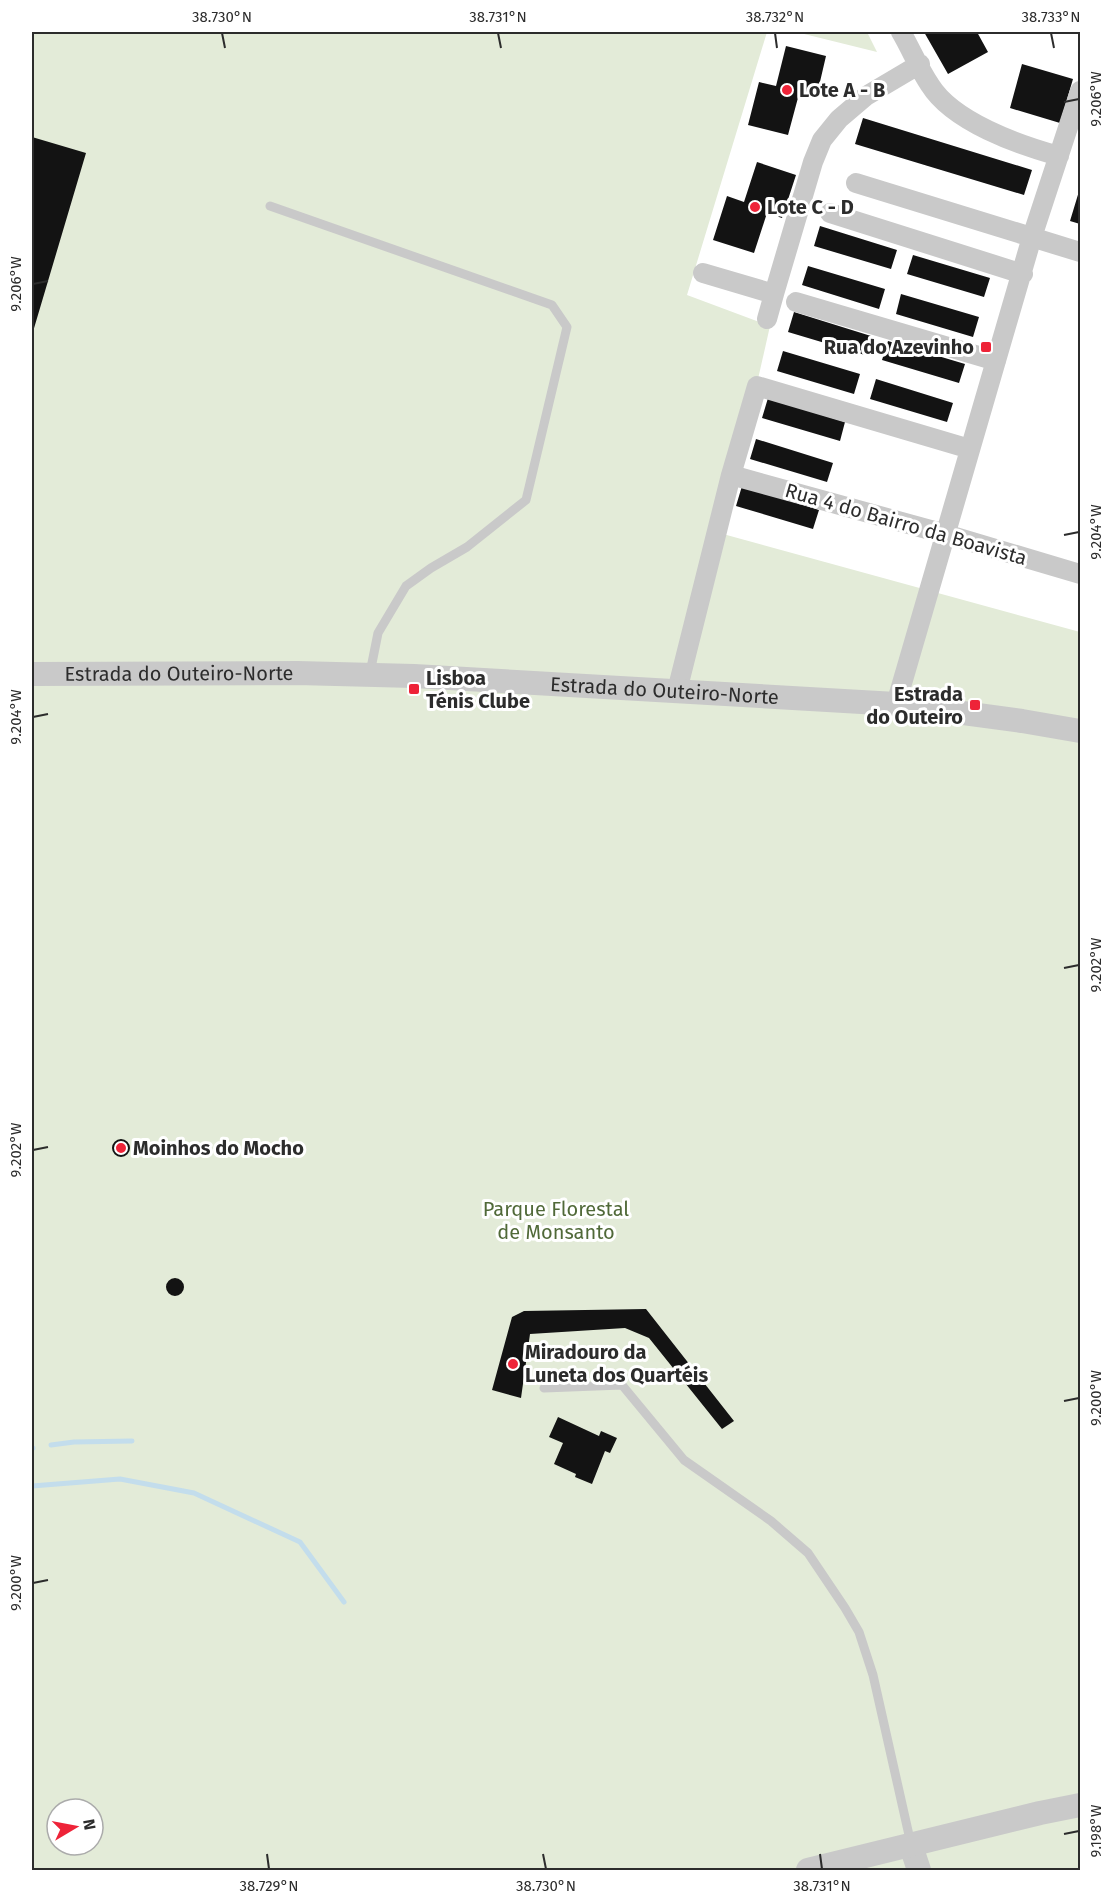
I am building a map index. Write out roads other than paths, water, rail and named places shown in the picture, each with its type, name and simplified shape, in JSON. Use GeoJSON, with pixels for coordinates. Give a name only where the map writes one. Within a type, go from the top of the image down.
{"type":"FeatureCollection","features":[{"type":"Feature","properties":{"kind":"street"},"geometry":{"type":"LineString","coordinates":[[901,32],[920,64],[930,87],[950,107],[971,122],[994,133],[1059,156]]}},
{"type":"Feature","properties":{"kind":"street"},"geometry":{"type":"LineString","coordinates":[[766,319],[813,162],[822,140],[839,119],[866,96],[920,64]]}},
{"type":"Feature","properties":{"kind":"street"},"geometry":{"type":"LineString","coordinates":[[896,704],[1032,237],[1080,92]]}},
{"type":"Feature","properties":{"kind":"street"},"geometry":{"type":"LineString","coordinates":[[856,183],[1080,252]]}},
{"type":"Feature","properties":{"kind":"street"},"geometry":{"type":"LineString","coordinates":[[830,213],[1023,274]]}},
{"type":"Feature","properties":{"kind":"street"},"geometry":{"type":"LineString","coordinates":[[703,273],[774,294]]}},
{"type":"Feature","properties":{"kind":"street"},"geometry":{"type":"LineString","coordinates":[[796,302],[996,361]]}},
{"type":"Feature","properties":{"kind":"street"},"geometry":{"type":"LineString","coordinates":[[677,691],[730,475],[757,386],[970,448]]}},
{"type":"Feature","properties":{"kind":"street","name":"Rua 4 do Bairro da Boavista"},"geometry":{"type":"LineString","coordinates":[[730,475],[1080,574]]}},
{"type":"Feature","properties":{"kind":"street","name":"Estrada do Outeiro-Norte"},"geometry":{"type":"LineString","coordinates":[[32,674],[369,675],[677,691],[896,704],[1080,731]]}},
{"type":"Feature","properties":{"kind":"street"},"geometry":{"type":"LineString","coordinates":[[808,1870],[1080,1805]]}},
{"type":"Feature","properties":{"kind":"street"},"geometry":{"type":"LineString","coordinates":[[911,1846],[919,1870]]}},
{"type":"Feature","properties":{"kind":"lane"},"geometry":{"type":"LineString","coordinates":[[270,206],[552,305],[567,327],[526,500],[467,547],[406,586],[378,633],[369,675]]}},
{"type":"Feature","properties":{"kind":"lane"},"geometry":{"type":"LineString","coordinates":[[544,1388],[622,1385],[684,1460],[771,1521],[808,1553],[837,1594],[859,1632],[885,1720],[911,1846]]}},
{"type":"Feature","properties":{"kind":"waterway"},"geometry":{"type":"LineString","coordinates":[[51,1445],[74,1442],[132,1441]]}},
{"type":"Feature","properties":{"kind":"waterway"},"geometry":{"type":"LineString","coordinates":[[32,1486],[120,1479],[194,1493],[300,1542],[344,1602]]}},
{"type":"Feature","properties":{"kind":"place","name":"Lote A - B"},"geometry":{"type":"Point","coordinates":[787,90]}},
{"type":"Feature","properties":{"kind":"place","name":"Lote C - D"},"geometry":{"type":"Point","coordinates":[755,207]}},
{"type":"Feature","properties":{"kind":"place","name":"Rua do Azevinho"},"geometry":{"type":"Point","coordinates":[986,347]}},
{"type":"Feature","properties":{"kind":"place","name":"Lisboa Ténis Clube"},"geometry":{"type":"Point","coordinates":[414,689]}},
{"type":"Feature","properties":{"kind":"place","name":"Estrada do Outeiro"},"geometry":{"type":"Point","coordinates":[975,705]}},
{"type":"Feature","properties":{"kind":"place","name":"Moinhos do Mocho"},"geometry":{"type":"Point","coordinates":[121,1148]}},
{"type":"Feature","properties":{"kind":"place","name":"Miradouro da Luneta dos Quartéis"},"geometry":{"type":"Point","coordinates":[513,1364]}},
{"type":"Feature","properties":{"kind":"park label","name":"Parque Florestal de Monsanto"},"geometry":{"type":"Point","coordinates":[556,1220]}}]}
